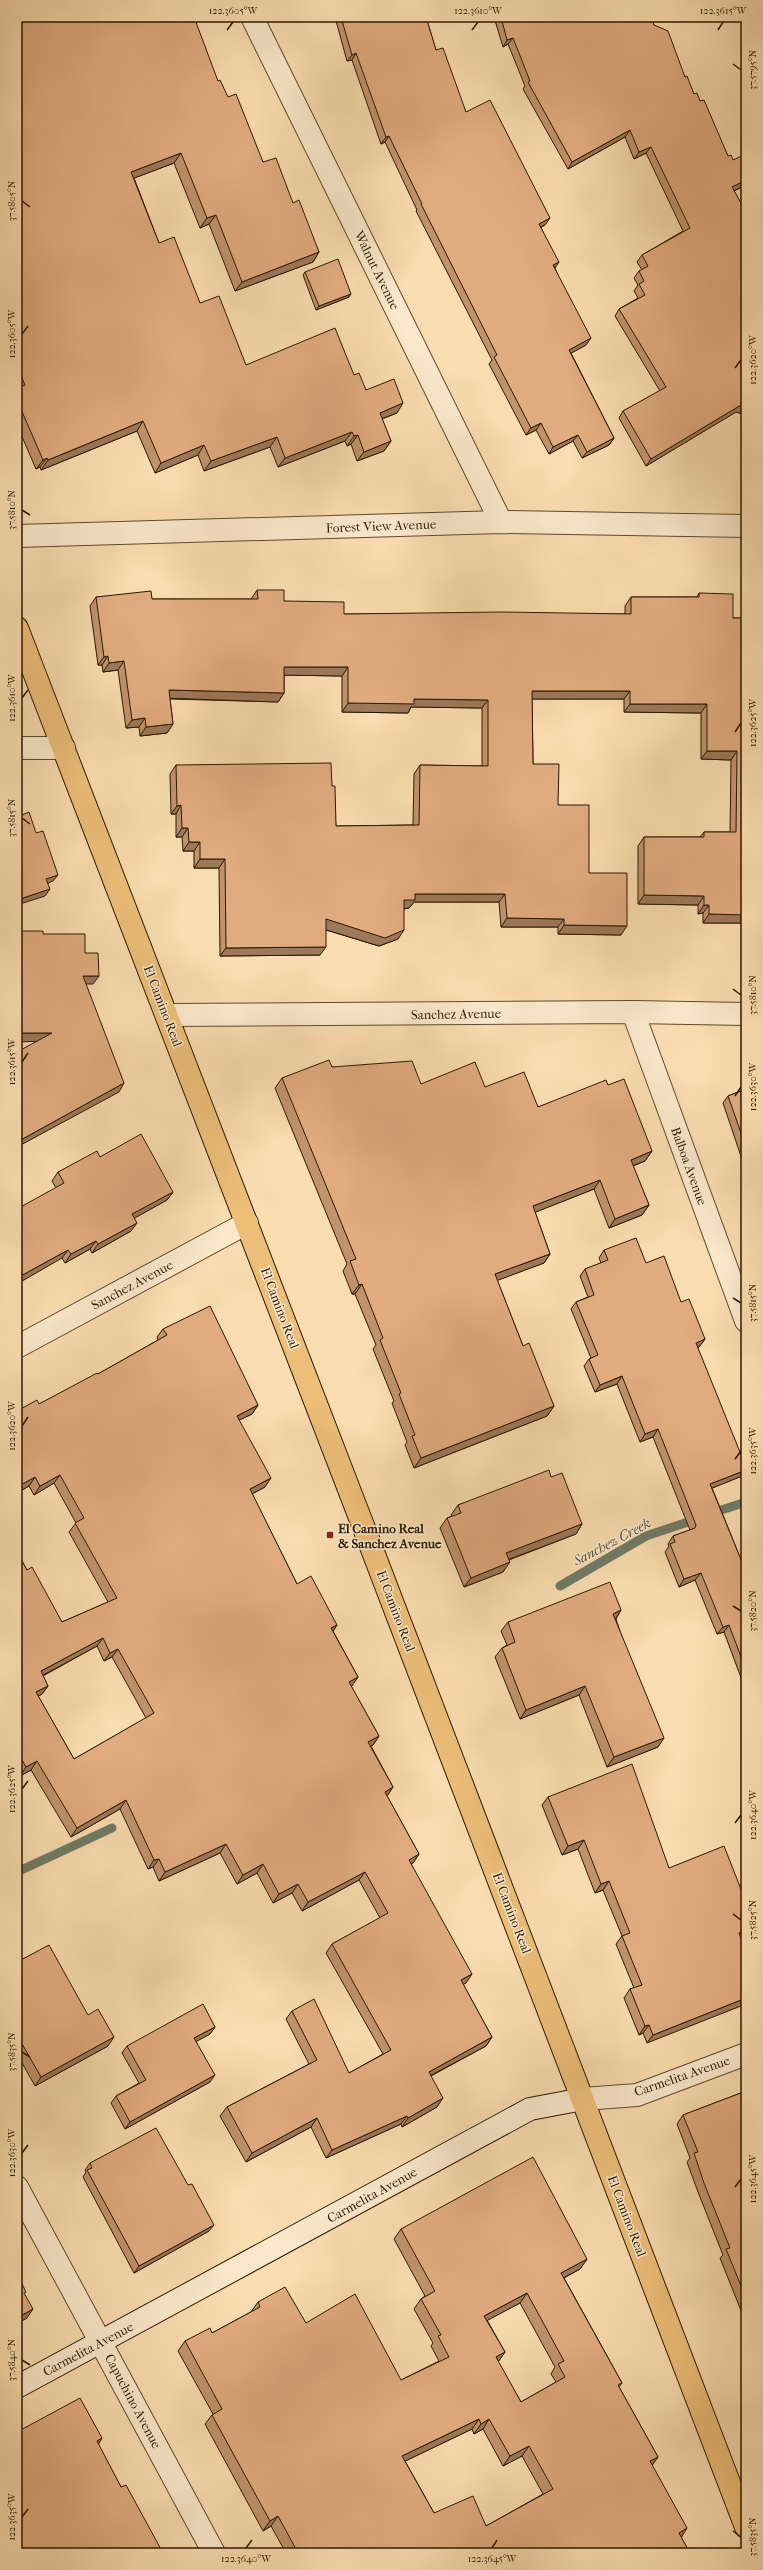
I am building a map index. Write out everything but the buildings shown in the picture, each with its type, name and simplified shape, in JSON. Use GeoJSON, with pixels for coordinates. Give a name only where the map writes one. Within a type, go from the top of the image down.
{"type":"FeatureCollection","features":[{"type":"Feature","properties":{"kind":"main road","name":"El Camino Real"},"geometry":{"type":"LineString","coordinates":[[17,628],[247,1223],[746,2527]]}},
{"type":"Feature","properties":{"kind":"street","name":"Walnut Avenue"},"geometry":{"type":"LineString","coordinates":[[252,17],[501,522]]}},
{"type":"Feature","properties":{"kind":"street","name":"Forest View Avenue"},"geometry":{"type":"LineString","coordinates":[[17,536],[501,522],[746,526]]}},
{"type":"Feature","properties":{"kind":"street"},"geometry":{"type":"LineString","coordinates":[[17,748],[64,748]]}},
{"type":"Feature","properties":{"kind":"street","name":"Sanchez Avenue"},"geometry":{"type":"LineString","coordinates":[[167,1015],[633,1012],[746,1014]]}},
{"type":"Feature","properties":{"kind":"street","name":"Balboa Avenue"},"geometry":{"type":"LineString","coordinates":[[633,1012],[746,1320]]}},
{"type":"Feature","properties":{"kind":"street","name":"Sanchez Avenue"},"geometry":{"type":"LineString","coordinates":[[17,1347],[247,1223]]}},
{"type":"Feature","properties":{"kind":"street","name":"Carmelita Avenue"},"geometry":{"type":"LineString","coordinates":[[17,2387],[530,2109],[583,2099],[637,2095],[746,2054]]}},
{"type":"Feature","properties":{"kind":"street","name":"Capuchino Avenue"},"geometry":{"type":"LineString","coordinates":[[17,2187],[214,2553]]}},
{"type":"Feature","properties":{"kind":"waterway","name":"Sanchez Creek"},"geometry":{"type":"LineString","coordinates":[[709,1514],[746,1502]]}},
{"type":"Feature","properties":{"kind":"waterway","name":"Sanchez Creek"},"geometry":{"type":"LineString","coordinates":[[560,1586],[646,1536],[697,1519]]}},
{"type":"Feature","properties":{"kind":"waterway","name":"Sanchez Creek"},"geometry":{"type":"LineString","coordinates":[[17,1872],[112,1828]]}},
{"type":"Feature","properties":{"kind":"place","name":"El Camino Real & Sanchez Avenue"},"geometry":{"type":"Point","coordinates":[330,1535]}}]}
